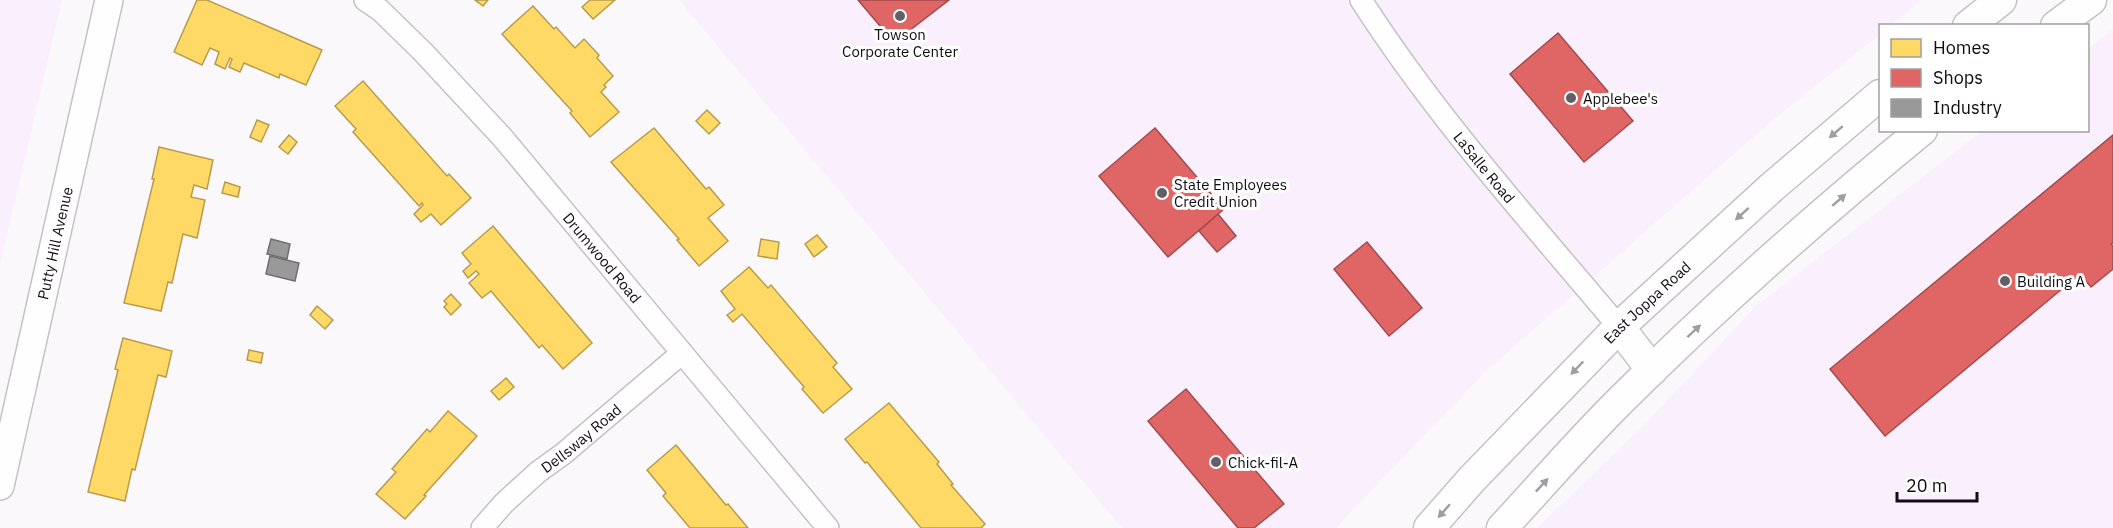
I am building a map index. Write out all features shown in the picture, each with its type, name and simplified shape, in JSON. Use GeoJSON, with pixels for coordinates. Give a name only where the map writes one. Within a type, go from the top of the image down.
{"type":"FeatureCollection","features":[{"type":"Feature","properties":{"kind":"main road"},"geometry":{"type":"LineString","coordinates":[[1971,24],[2001,0]]}},
{"type":"Feature","properties":{"kind":"main road"},"geometry":{"type":"LineString","coordinates":[[2059,24],[2091,0]]}},
{"type":"Feature","properties":{"kind":"main road","name":"East Joppa Road"},"geometry":{"type":"LineString","coordinates":[[1429,528],[1472,479],[1619,327],[1772,187],[1879,97]]}},
{"type":"Feature","properties":{"kind":"main road"},"geometry":{"type":"LineString","coordinates":[[1502,528],[1615,406],[1652,370],[1763,267],[1920,132]]}},
{"type":"Feature","properties":{"kind":"main road"},"geometry":{"type":"LineString","coordinates":[[1619,327],[1652,370]]}},
{"type":"Feature","properties":{"kind":"street","name":"Putty Hill Avenue"},"geometry":{"type":"LineString","coordinates":[[0,486],[109,0]]}},
{"type":"Feature","properties":{"kind":"street","name":"Drumwood Road"},"geometry":{"type":"LineString","coordinates":[[365,0],[380,10],[423,52],[502,137],[828,528]]}},
{"type":"Feature","properties":{"kind":"street","name":"LaSalle Road"},"geometry":{"type":"LineString","coordinates":[[1361,0],[1394,51],[1453,129],[1619,327]]}},
{"type":"Feature","properties":{"kind":"street","name":"Dellsway Road"},"geometry":{"type":"LineString","coordinates":[[482,528],[504,503],[538,472],[563,454],[682,353]]}},
{"type":"Feature","properties":{"kind":"shaded area"},"geometry":{"type":"Polygon","coordinates":[[[0,0],[62,0],[0,265],[0,0]]]}},
{"type":"Feature","properties":{"kind":"shaded area"},"geometry":{"type":"Polygon","coordinates":[[[679,0],[1922,0],[1892,24],[1879,24],[1879,35],[1760,131],[1484,373],[1336,528],[1122,528],[679,0]]]}},
{"type":"Feature","properties":{"kind":"shaded area"},"geometry":{"type":"Polygon","coordinates":[[[2113,29],[2113,528],[1537,528],[1644,425],[1756,306],[1981,132],[2089,132],[2089,48],[2113,29]]]}},
{"type":"Feature","properties":{"kind":"building: Homes"},"geometry":{"type":"Polygon","coordinates":[[[197,0],[207,0],[322,50],[306,85],[280,74],[279,78],[244,63],[240,72],[229,67],[232,59],[230,58],[225,69],[215,64],[219,52],[210,48],[202,65],[174,52],[197,0]]]}},
{"type":"Feature","properties":{"kind":"building: Homes"},"geometry":{"type":"Polygon","coordinates":[[[475,0],[488,0],[483,6],[475,0]]]}},
{"type":"Feature","properties":{"kind":"building: Homes"},"geometry":{"type":"Polygon","coordinates":[[[590,0],[615,0],[593,19],[582,7],[590,0]]]}},
{"type":"Feature","properties":{"kind":"building: Homes"},"geometry":{"type":"Polygon","coordinates":[[[533,6],[575,48],[584,39],[599,55],[597,58],[613,76],[601,92],[619,112],[590,137],[570,113],[572,111],[502,34],[533,6]]]}},
{"type":"Feature","properties":{"kind":"building: Homes"},"geometry":{"type":"Polygon","coordinates":[[[363,81],[447,176],[449,174],[471,198],[441,225],[431,214],[421,222],[414,214],[423,205],[422,203],[419,206],[353,132],[356,129],[335,106],[363,81]]]}},
{"type":"Feature","properties":{"kind":"building: Homes"},"geometry":{"type":"Polygon","coordinates":[[[707,110],[720,123],[709,134],[696,121],[707,110]]]}},
{"type":"Feature","properties":{"kind":"building: Homes"},"geometry":{"type":"Polygon","coordinates":[[[257,120],[269,125],[261,142],[250,137],[257,120]]]}},
{"type":"Feature","properties":{"kind":"building: Homes"},"geometry":{"type":"Polygon","coordinates":[[[654,128],[706,189],[709,187],[724,205],[708,218],[728,241],[699,266],[677,240],[679,239],[611,162],[654,128]]]}},
{"type":"Feature","properties":{"kind":"building: Homes"},"geometry":{"type":"Polygon","coordinates":[[[289,135],[297,142],[288,154],[279,147],[289,135]]]}},
{"type":"Feature","properties":{"kind":"building: Homes"},"geometry":{"type":"Polygon","coordinates":[[[159,147],[213,160],[207,189],[194,185],[191,197],[205,200],[197,238],[183,234],[172,283],[168,282],[161,311],[124,303],[154,179],[152,179],[159,147]]]}},
{"type":"Feature","properties":{"kind":"building: Homes"},"geometry":{"type":"Polygon","coordinates":[[[225,182],[240,187],[238,197],[222,193],[225,182]]]}},
{"type":"Feature","properties":{"kind":"building: Homes"},"geometry":{"type":"Polygon","coordinates":[[[493,226],[592,343],[563,369],[542,345],[539,348],[491,291],[482,298],[469,283],[479,274],[476,271],[468,278],[463,271],[471,264],[462,253],[493,226]]]}},
{"type":"Feature","properties":{"kind":"building: Homes"},"geometry":{"type":"Polygon","coordinates":[[[817,235],[827,247],[814,257],[805,244],[817,235]]]}},
{"type":"Feature","properties":{"kind":"building: Homes"},"geometry":{"type":"Polygon","coordinates":[[[761,239],[779,242],[777,259],[758,256],[761,239]]]}},
{"type":"Feature","properties":{"kind":"building: Homes"},"geometry":{"type":"Polygon","coordinates":[[[749,267],[768,288],[771,285],[837,363],[833,367],[852,389],[823,413],[742,314],[733,322],[727,315],[735,309],[721,291],[749,267]]]}},
{"type":"Feature","properties":{"kind":"building: Homes"},"geometry":{"type":"Polygon","coordinates":[[[451,294],[461,305],[451,315],[444,307],[447,304],[444,301],[451,294]]]}},
{"type":"Feature","properties":{"kind":"building: Homes"},"geometry":{"type":"Polygon","coordinates":[[[317,306],[333,320],[325,329],[310,315],[317,306]]]}},
{"type":"Feature","properties":{"kind":"building: Homes"},"geometry":{"type":"Polygon","coordinates":[[[123,338],[172,351],[166,377],[158,375],[135,470],[132,469],[125,501],[88,492],[118,370],[115,369],[123,338]]]}},
{"type":"Feature","properties":{"kind":"building: Homes"},"geometry":{"type":"Polygon","coordinates":[[[249,350],[263,353],[261,363],[247,360],[249,350]]]}},
{"type":"Feature","properties":{"kind":"building: Homes"},"geometry":{"type":"Polygon","coordinates":[[[506,378],[514,387],[499,400],[491,391],[506,378]]]}},
{"type":"Feature","properties":{"kind":"building: Homes"},"geometry":{"type":"Polygon","coordinates":[[[889,403],[939,462],[937,464],[953,484],[951,485],[985,524],[981,528],[921,528],[845,439],[889,403]]]}},
{"type":"Feature","properties":{"kind":"building: Homes"},"geometry":{"type":"Polygon","coordinates":[[[448,411],[477,436],[405,519],[376,494],[396,472],[392,469],[427,429],[430,432],[448,411]]]}},
{"type":"Feature","properties":{"kind":"building: Homes"},"geometry":{"type":"Polygon","coordinates":[[[676,445],[748,528],[690,528],[663,496],[666,493],[647,470],[676,445]]]}},
{"type":"Feature","properties":{"kind":"building: Shops","name":"Towson Corporate Center"},"geometry":{"type":"Polygon","coordinates":[[[858,0],[949,0],[905,34],[886,33],[858,0]]]}},
{"type":"Feature","properties":{"kind":"building: Shops","name":"Applebee's"},"geometry":{"type":"Polygon","coordinates":[[[1558,33],[1633,121],[1584,162],[1510,74],[1558,33]]]}},
{"type":"Feature","properties":{"kind":"building: Shops","name":"State Employees Credit Union"},"geometry":{"type":"Polygon","coordinates":[[[1155,128],[1224,209],[1168,257],[1099,176],[1155,128]]]}},
{"type":"Feature","properties":{"kind":"building: Shops","name":"Building A"},"geometry":{"type":"Polygon","coordinates":[[[2113,135],[2113,243],[2111,244],[2113,246],[2113,269],[2091,287],[2080,274],[1885,436],[1830,369],[2113,135]]]}},
{"type":"Feature","properties":{"kind":"building: Shops"},"geometry":{"type":"Polygon","coordinates":[[[1218,214],[1236,236],[1217,252],[1199,231],[1218,214]]]}},
{"type":"Feature","properties":{"kind":"building: Shops"},"geometry":{"type":"Polygon","coordinates":[[[1367,242],[1422,308],[1389,336],[1334,269],[1367,242]]]}},
{"type":"Feature","properties":{"kind":"building: Shops","name":"Chick-fil-A"},"geometry":{"type":"Polygon","coordinates":[[[1186,389],[1284,504],[1254,528],[1238,528],[1148,421],[1186,389]]]}},
{"type":"Feature","properties":{"kind":"building: Industry"},"geometry":{"type":"Polygon","coordinates":[[[271,239],[290,244],[287,259],[267,254],[271,239]]]}},
{"type":"Feature","properties":{"kind":"building: Industry"},"geometry":{"type":"Polygon","coordinates":[[[270,256],[299,263],[295,281],[266,274],[270,256]]]}},
{"type":"Feature","properties":{"kind":"place","name":"Towson Corporate Center"},"geometry":{"type":"Point","coordinates":[900,16]}},
{"type":"Feature","properties":{"kind":"place","name":"Applebee's"},"geometry":{"type":"Point","coordinates":[1571,98]}},
{"type":"Feature","properties":{"kind":"place","name":"State Employees Credit Union"},"geometry":{"type":"Point","coordinates":[1162,193]}},
{"type":"Feature","properties":{"kind":"place","name":"Building A"},"geometry":{"type":"Point","coordinates":[2005,281]}},
{"type":"Feature","properties":{"kind":"place","name":"Chick-fil-A"},"geometry":{"type":"Point","coordinates":[1216,462]}}]}
